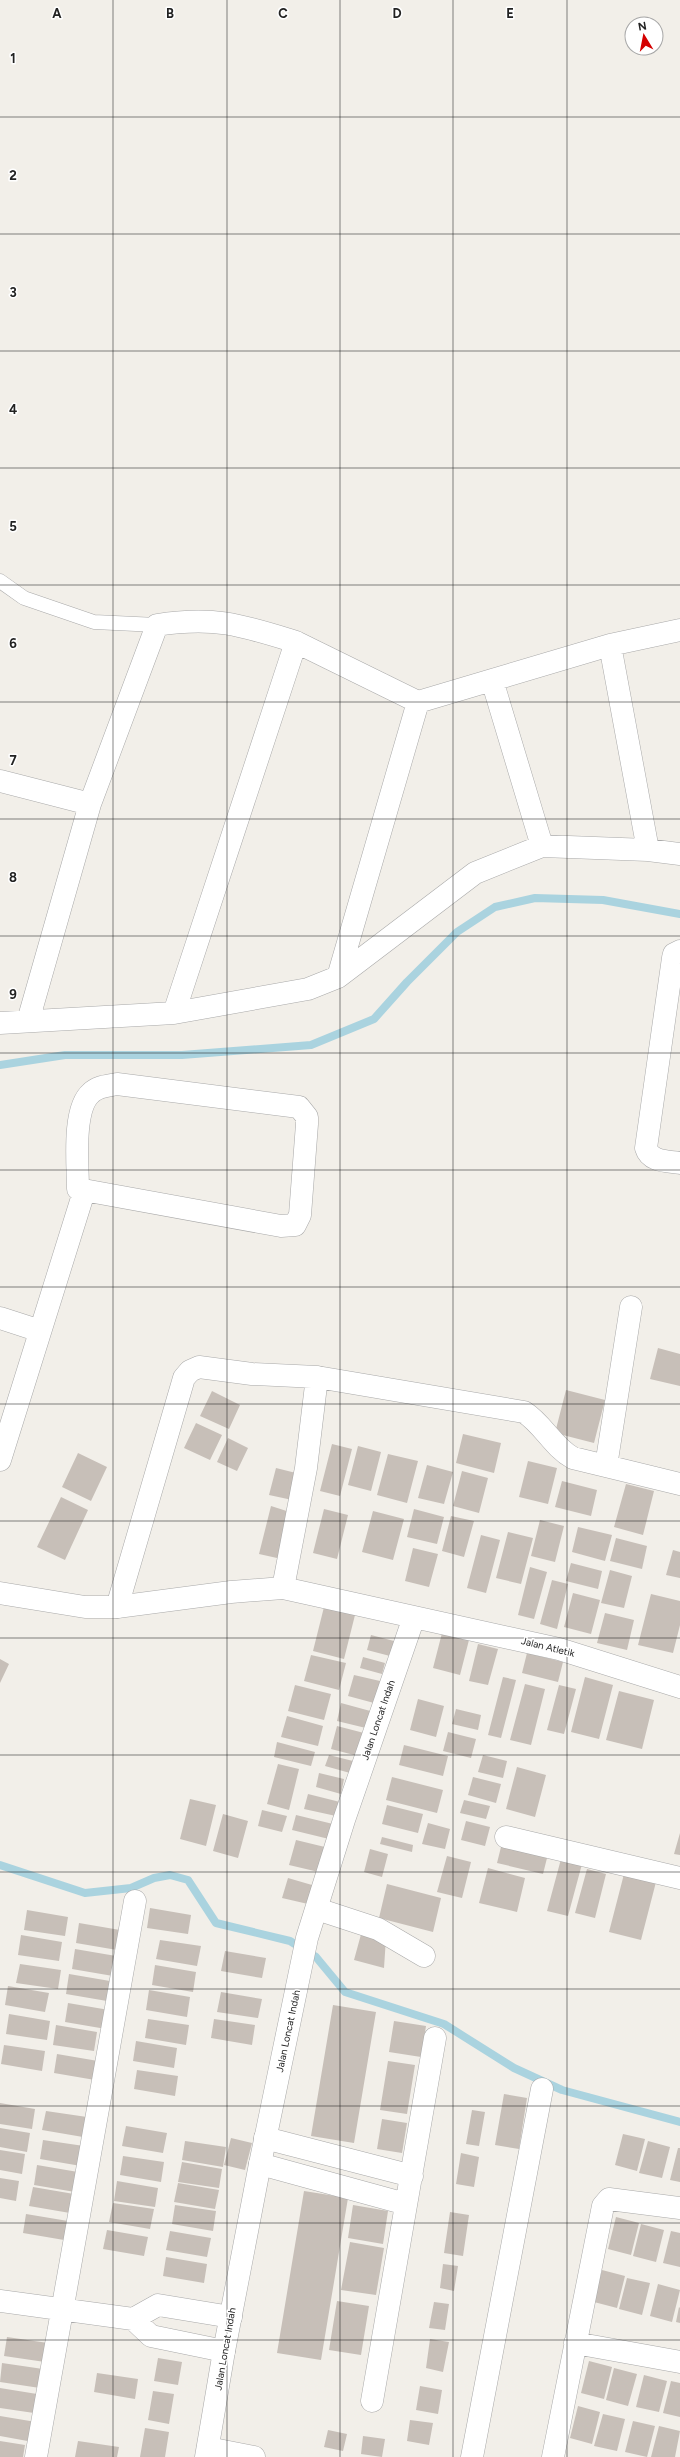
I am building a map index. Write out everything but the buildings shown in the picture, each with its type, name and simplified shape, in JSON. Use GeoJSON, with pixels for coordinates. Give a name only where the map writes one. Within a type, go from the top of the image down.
{"type":"FeatureCollection","features":[{"type":"Feature","properties":{"kind":"street"},"geometry":{"type":"LineString","coordinates":[[28,1021],[90,804],[157,625],[198,621],[222,622],[241,625],[296,642],[418,702],[610,645],[680,630]]}},
{"type":"Feature","properties":{"kind":"street"},"geometry":{"type":"LineString","coordinates":[[174,1013],[296,642]]}},
{"type":"Feature","properties":{"kind":"street"},"geometry":{"type":"LineString","coordinates":[[610,645],[648,850]]}},
{"type":"Feature","properties":{"kind":"street"},"geometry":{"type":"LineString","coordinates":[[492,680],[542,846]]}},
{"type":"Feature","properties":{"kind":"street"},"geometry":{"type":"LineString","coordinates":[[338,977],[418,702]]}},
{"type":"Feature","properties":{"kind":"street"},"geometry":{"type":"LineString","coordinates":[[0,781],[90,804]]}},
{"type":"Feature","properties":{"kind":"street"},"geometry":{"type":"LineString","coordinates":[[0,1023],[174,1013],[308,989],[338,977],[475,874],[542,846],[648,850],[680,854]]}},
{"type":"Feature","properties":{"kind":"street"},"geometry":{"type":"LineString","coordinates":[[680,951],[674,954],[673,958],[646,1148],[647,1153],[653,1158],[680,1163]]}},
{"type":"Feature","properties":{"kind":"street"},"geometry":{"type":"LineString","coordinates":[[0,1460],[82,1198],[83,1190],[78,1118],[85,1099],[91,1092],[101,1087],[117,1084],[299,1107],[307,1117],[300,1215],[296,1225],[281,1226],[83,1190]]}},
{"type":"Feature","properties":{"kind":"street"},"geometry":{"type":"LineString","coordinates":[[0,1435],[34,1329],[83,1190]]}},
{"type":"Feature","properties":{"kind":"street"},"geometry":{"type":"LineString","coordinates":[[606,1466],[631,1307]]}},
{"type":"Feature","properties":{"kind":"street"},"geometry":{"type":"LineString","coordinates":[[0,1318],[34,1329]]}},
{"type":"Feature","properties":{"kind":"street"},"geometry":{"type":"LineString","coordinates":[[117,1607],[184,1378],[190,1371],[199,1367],[252,1374],[317,1377],[524,1412],[532,1416],[564,1453],[573,1458],[680,1484]]}},
{"type":"Feature","properties":{"kind":"street"},"geometry":{"type":"LineString","coordinates":[[283,1588],[306,1468],[317,1377]]}},
{"type":"Feature","properties":{"kind":"street","name":"Jalan Atletik"},"geometry":{"type":"LineString","coordinates":[[0,1593],[86,1607],[117,1607],[231,1592],[283,1588],[559,1648],[680,1687]]}},
{"type":"Feature","properties":{"kind":"street","name":"Jalan Loncat Indah"},"geometry":{"type":"LineString","coordinates":[[207,2452],[230,2317],[265,2138],[305,1948],[344,1820],[414,1617]]}},
{"type":"Feature","properties":{"kind":"street"},"geometry":{"type":"LineString","coordinates":[[506,1837],[680,1878]]}},
{"type":"Feature","properties":{"kind":"street"},"geometry":{"type":"LineString","coordinates":[[36,2457],[135,1901]]}},
{"type":"Feature","properties":{"kind":"street"},"geometry":{"type":"LineString","coordinates":[[317,1909],[378,1929],[424,1956]]}},
{"type":"Feature","properties":{"kind":"street"},"geometry":{"type":"LineString","coordinates":[[372,2401],[435,2038]]}},
{"type":"Feature","properties":{"kind":"street"},"geometry":{"type":"LineString","coordinates":[[472,2457],[542,2089]]}},
{"type":"Feature","properties":{"kind":"street"},"geometry":{"type":"LineString","coordinates":[[265,2138],[412,2176]]}},
{"type":"Feature","properties":{"kind":"street"},"geometry":{"type":"LineString","coordinates":[[260,2164],[406,2204]]}},
{"type":"Feature","properties":{"kind":"street"},"geometry":{"type":"LineString","coordinates":[[553,2457],[603,2206],[609,2199],[680,2208]]}},
{"type":"Feature","properties":{"kind":"street"},"geometry":{"type":"LineString","coordinates":[[0,2301],[133,2319],[151,2336],[224,2351]]}},
{"type":"Feature","properties":{"kind":"street"},"geometry":{"type":"LineString","coordinates":[[133,2319],[158,2305],[230,2317]]}},
{"type":"Feature","properties":{"kind":"street"},"geometry":{"type":"LineString","coordinates":[[575,2343],[680,2362]]}},
{"type":"Feature","properties":{"kind":"street"},"geometry":{"type":"LineString","coordinates":[[207,2452],[254,2457]]}},
{"type":"Feature","properties":{"kind":"lane"},"geometry":{"type":"LineString","coordinates":[[0,581],[24,598],[94,622],[157,625]]}},
{"type":"Feature","properties":{"kind":"waterway"},"geometry":{"type":"LineString","coordinates":[[0,1065],[65,1055],[182,1055],[311,1045],[374,1019],[407,982],[457,932],[495,907],[535,898],[603,900],[680,914]]}},
{"type":"Feature","properties":{"kind":"waterway"},"geometry":{"type":"LineString","coordinates":[[0,1865],[85,1893],[131,1888],[154,1878],[170,1875],[188,1880],[216,1923],[290,1941],[316,1957],[345,1992],[444,2024],[514,2068],[562,2090],[680,2122]]}}]}
